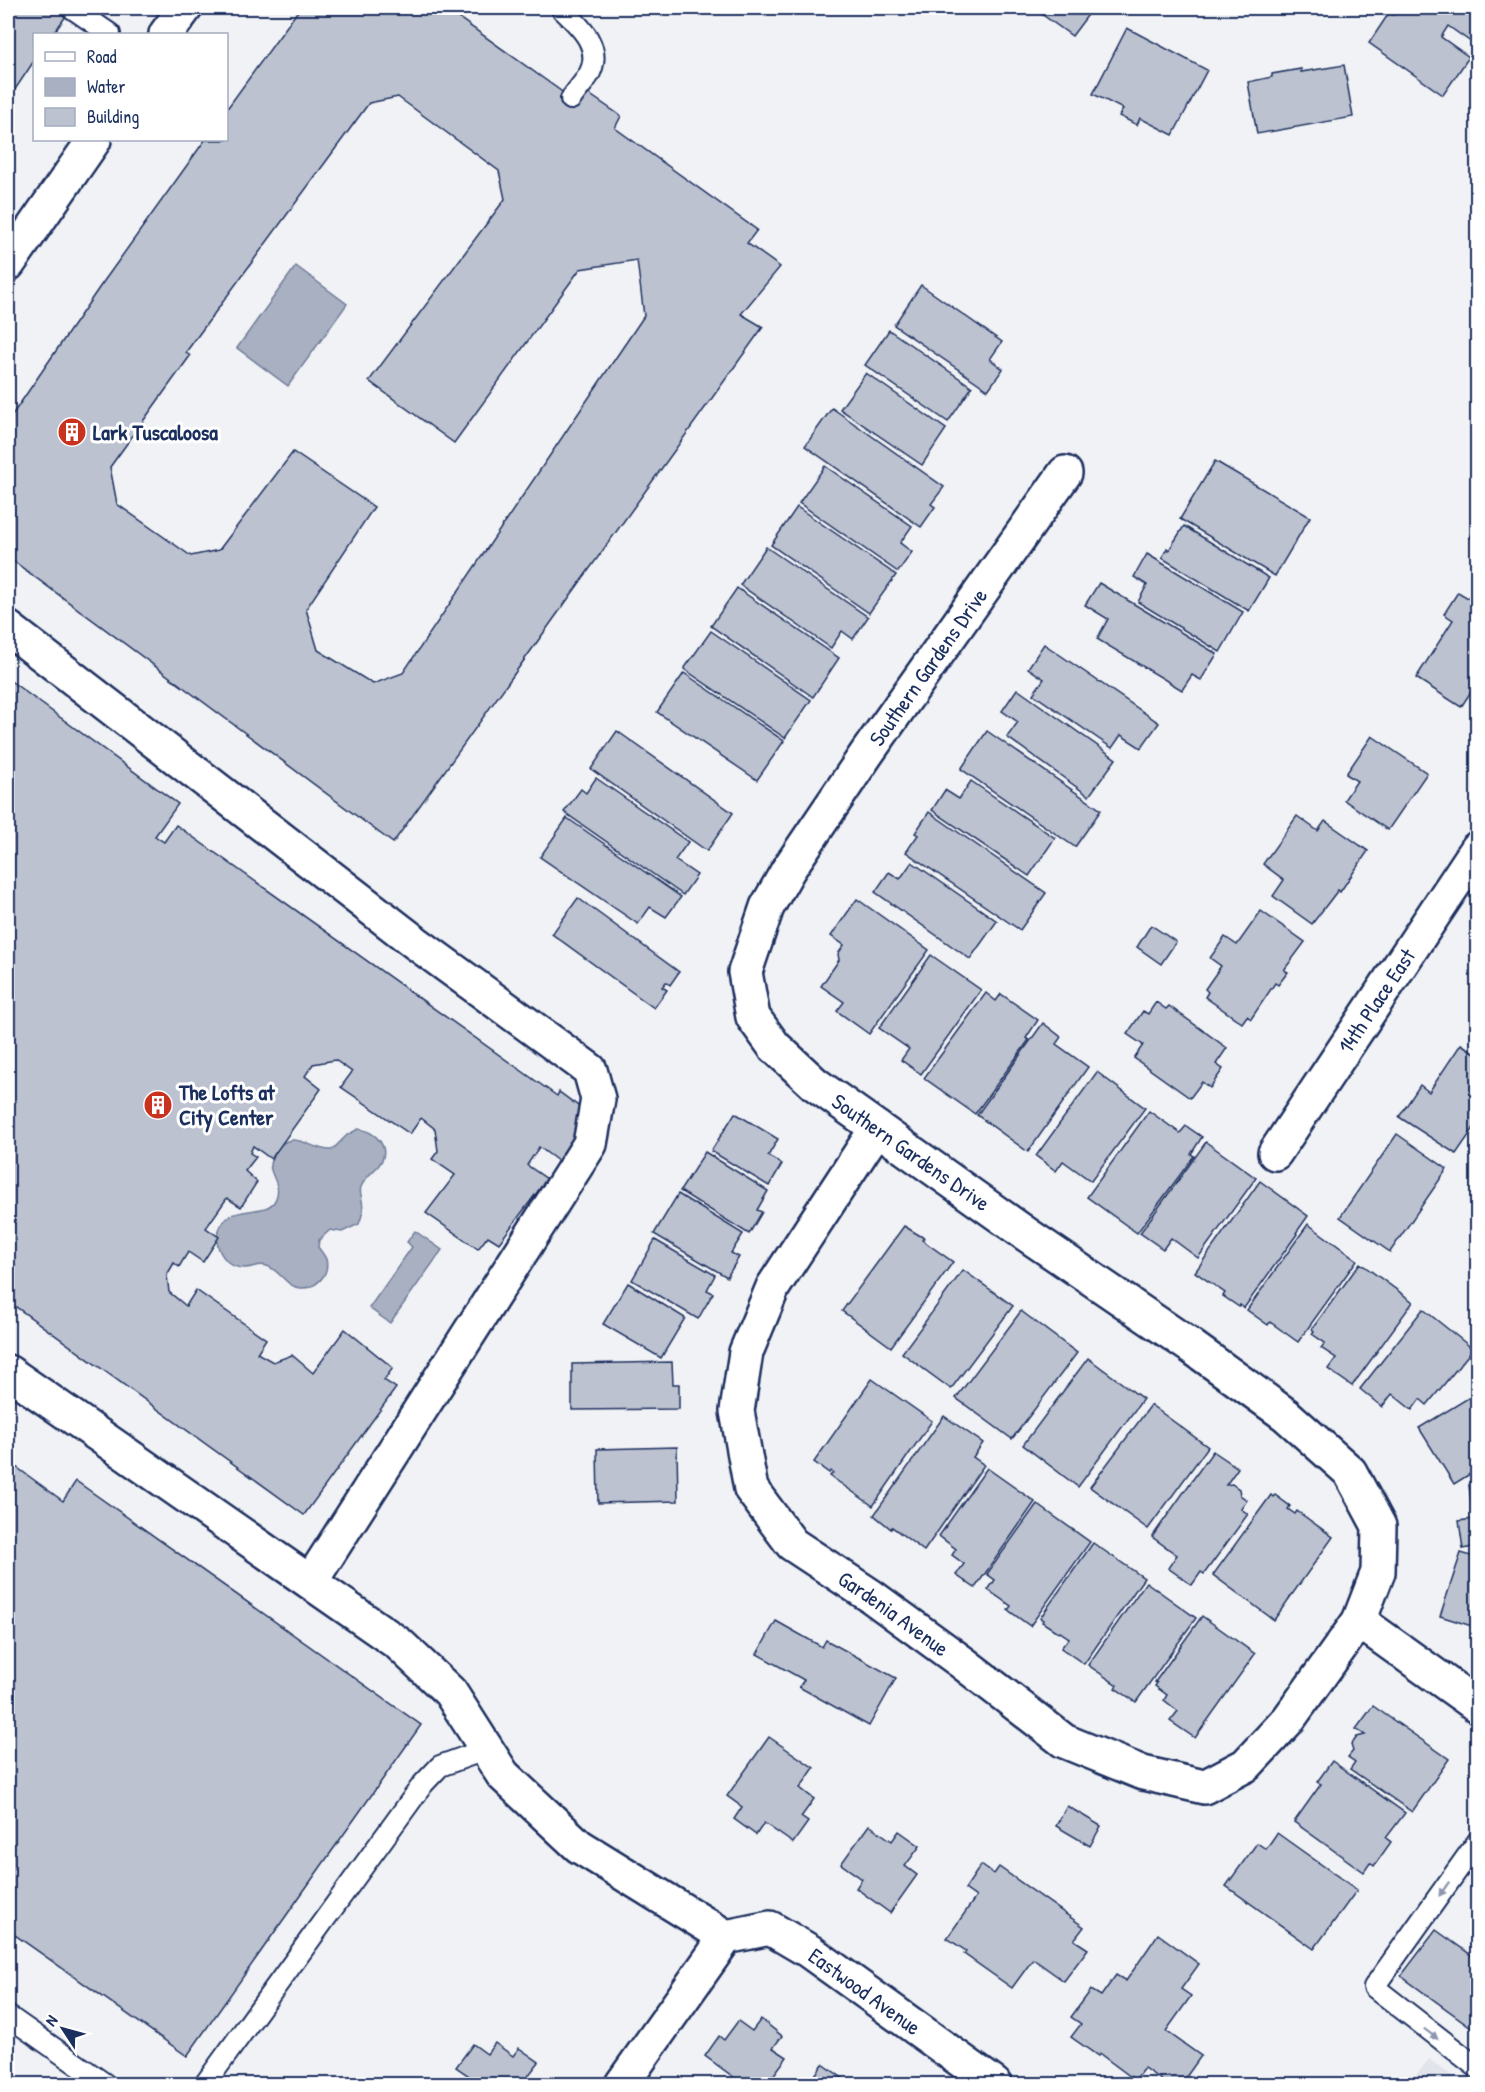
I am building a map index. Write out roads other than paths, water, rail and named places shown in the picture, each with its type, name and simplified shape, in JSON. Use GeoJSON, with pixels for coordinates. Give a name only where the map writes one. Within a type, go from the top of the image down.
{"type":"FeatureCollection","features":[{"type":"Feature","properties":{"kind":"street"},"geometry":{"type":"LineString","coordinates":[[167,33],[185,8]]}},
{"type":"Feature","properties":{"kind":"street"},"geometry":{"type":"LineString","coordinates":[[8,264],[93,141]]}},
{"type":"Feature","properties":{"kind":"street","name":"Southern Gardens Drive"},"geometry":{"type":"LineString","coordinates":[[1065,473],[867,753],[788,870],[767,907],[745,972],[753,1017],[774,1046],[815,1084],[1026,1234],[1202,1354],[1286,1415],[1350,1472],[1379,1526],[1378,1572],[1359,1621]]}},
{"type":"Feature","properties":{"kind":"street"},"geometry":{"type":"LineString","coordinates":[[8,628],[416,943],[590,1070],[598,1099],[590,1144],[311,1581]]}},
{"type":"Feature","properties":{"kind":"street","name":"14th Place East"},"geometry":{"type":"LineString","coordinates":[[1275,1153],[1478,848]]}},
{"type":"Feature","properties":{"kind":"street","name":"Gardenia Avenue"},"geometry":{"type":"LineString","coordinates":[[877,1128],[773,1287],[746,1352],[737,1411],[751,1489],[792,1544],[871,1596],[1064,1741],[1143,1773],[1204,1787],[1246,1765],[1288,1720],[1359,1621]]}},
{"type":"Feature","properties":{"kind":"street"},"geometry":{"type":"LineString","coordinates":[[8,1372],[399,1644],[450,1692],[503,1775],[579,1846],[726,1937],[622,2085]]}},
{"type":"Feature","properties":{"kind":"street"},"geometry":{"type":"LineString","coordinates":[[1359,1621],[1478,1706]]}},
{"type":"Feature","properties":{"kind":"street","name":"Eastwood Avenue"},"geometry":{"type":"LineString","coordinates":[[726,1937],[770,1928],[808,1951],[994,2085]]}},
{"type":"Feature","properties":{"kind":"lane"},"geometry":{"type":"LineString","coordinates":[[72,8],[109,33]]}},
{"type":"Feature","properties":{"kind":"lane"},"geometry":{"type":"LineString","coordinates":[[561,8],[583,29],[592,45],[594,61],[589,74],[571,99]]}},
{"type":"Feature","properties":{"kind":"lane"},"geometry":{"type":"LineString","coordinates":[[205,2085],[423,1784],[440,1766],[487,1749]]}},
{"type":"Feature","properties":{"kind":"lane"},"geometry":{"type":"LineString","coordinates":[[1478,1841],[1374,1987],[1478,2068]]}},
{"type":"Feature","properties":{"kind":"lane"},"geometry":{"type":"LineString","coordinates":[[8,2016],[105,2085]]}},
{"type":"Feature","properties":{"kind":"water"},"geometry":{"type":"Polygon","coordinates":[[[296,266],[347,304],[288,386],[237,348],[296,266]]]}},
{"type":"Feature","properties":{"kind":"water"},"geometry":{"type":"Polygon","coordinates":[[[358,1129],[370,1133],[380,1141],[383,1146],[383,1158],[361,1187],[363,1210],[359,1224],[342,1232],[330,1230],[319,1240],[318,1247],[327,1265],[320,1280],[306,1288],[300,1288],[291,1285],[267,1266],[248,1268],[227,1262],[218,1245],[218,1233],[223,1222],[230,1216],[258,1210],[273,1203],[278,1191],[270,1164],[278,1148],[284,1142],[297,1140],[325,1150],[332,1150],[347,1135],[358,1129]]]}},
{"type":"Feature","properties":{"kind":"water"},"geometry":{"type":"Polygon","coordinates":[[[415,1231],[442,1250],[390,1323],[369,1308],[412,1247],[407,1242],[415,1231]]]}},
{"type":"Feature","properties":{"kind":"place","name":"Lark Tuscaloosa"},"geometry":{"type":"Point","coordinates":[72,432]}},
{"type":"Feature","properties":{"kind":"place","name":"The Lofts at City Center"},"geometry":{"type":"Point","coordinates":[158,1105]}}]}
